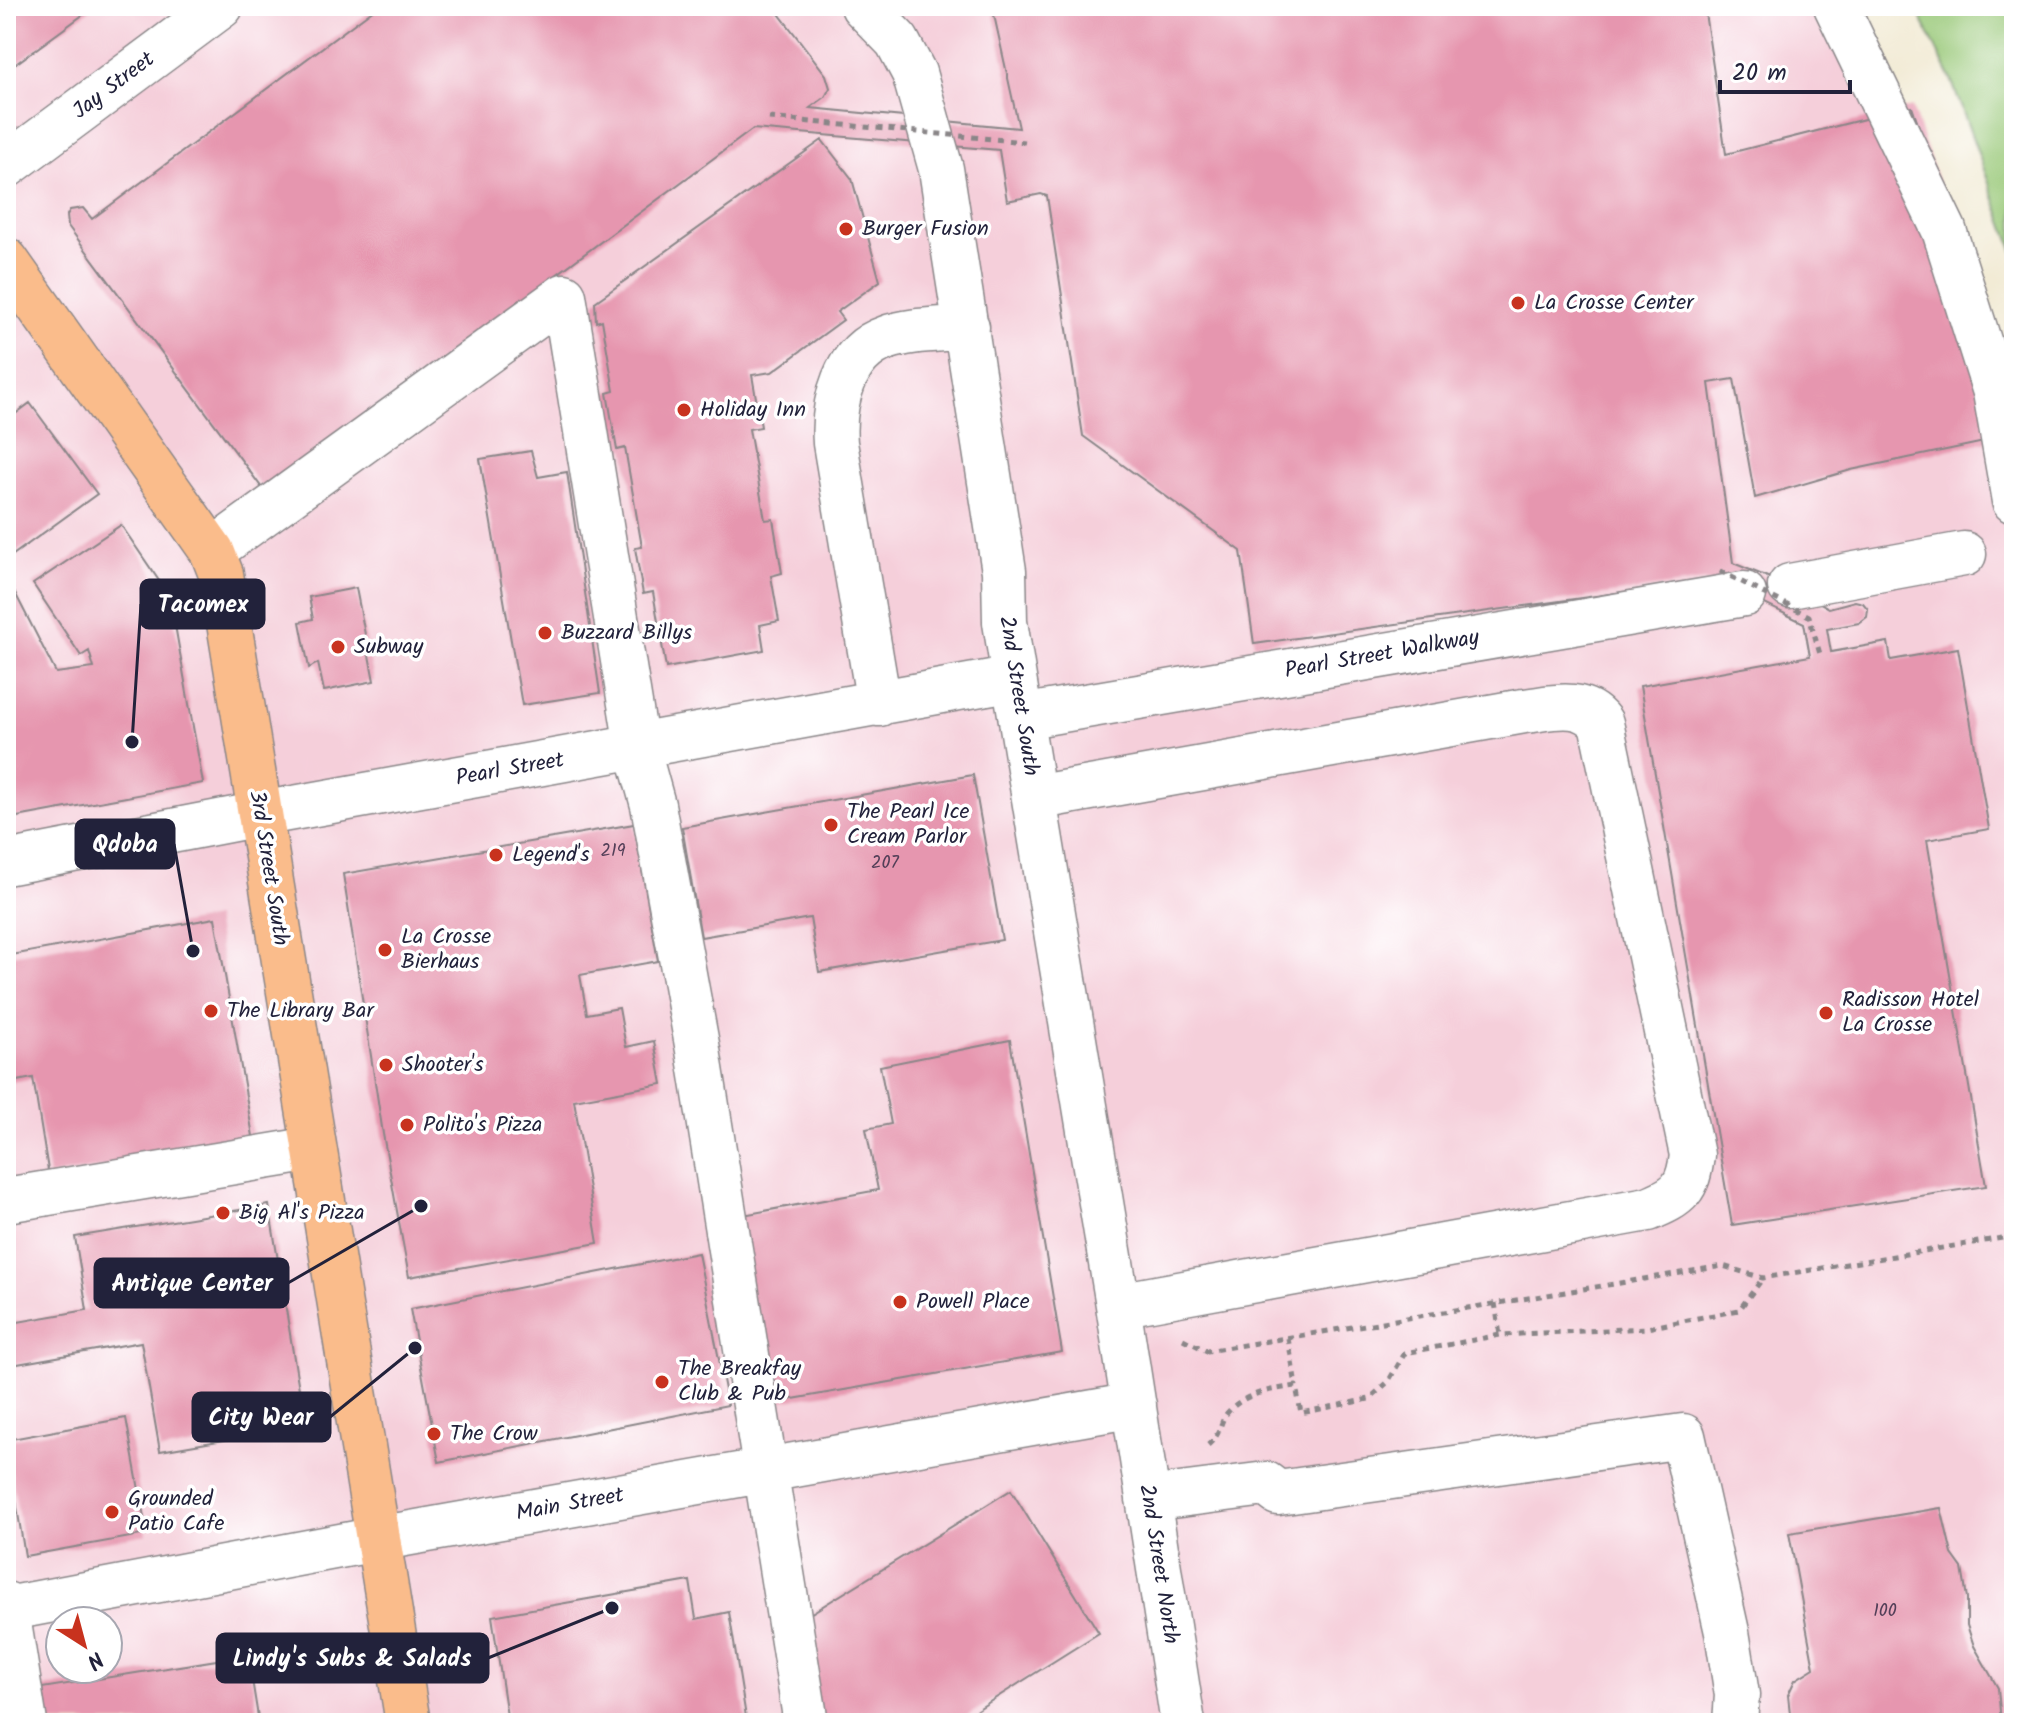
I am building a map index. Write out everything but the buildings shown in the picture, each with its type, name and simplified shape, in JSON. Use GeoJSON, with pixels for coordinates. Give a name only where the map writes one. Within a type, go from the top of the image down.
{"type":"FeatureCollection","features":[{"type":"Feature","properties":{"kind":"highway","name":"3rd Street South"},"geometry":{"type":"LineString","coordinates":[[6,260],[212,551],[221,574],[408,1723]]}},
{"type":"Feature","properties":{"kind":"street","name":"Jay Street"},"geometry":{"type":"LineString","coordinates":[[6,166],[221,6]]}},
{"type":"Feature","properties":{"kind":"street","name":"2nd Street South"},"geometry":{"type":"LineString","coordinates":[[863,6],[897,41],[914,73],[941,169],[1004,571],[1005,622],[1134,1405]]}},
{"type":"Feature","properties":{"kind":"street"},"geometry":{"type":"LineString","coordinates":[[1836,6],[1944,230],[1995,392],[2014,501]]}},
{"type":"Feature","properties":{"kind":"street"},"geometry":{"type":"LineString","coordinates":[[212,551],[564,296],[637,747],[653,805],[698,1050],[806,1723]]}},
{"type":"Feature","properties":{"kind":"street"},"geometry":{"type":"LineString","coordinates":[[879,704],[835,443],[833,419],[837,396],[847,372],[871,344],[890,336],[967,327]]}},
{"type":"Feature","properties":{"kind":"street"},"geometry":{"type":"LineString","coordinates":[[1790,586],[1964,554]]}},
{"type":"Feature","properties":{"kind":"street","name":"Pearl Street Walkway"},"geometry":{"type":"LineString","coordinates":[[1017,698],[1732,582]]}},
{"type":"Feature","properties":{"kind":"street","name":"Pearl Street"},"geometry":{"type":"LineString","coordinates":[[6,863],[260,814],[879,704],[1017,698]]}},
{"type":"Feature","properties":{"kind":"street"},"geometry":{"type":"LineString","coordinates":[[1034,798],[1563,706],[1579,707],[1601,723],[1692,1155],[1682,1191],[1671,1200],[1648,1209],[1118,1305]]}},
{"type":"Feature","properties":{"kind":"street"},"geometry":{"type":"LineString","coordinates":[[6,1200],[313,1149]]}},
{"type":"Feature","properties":{"kind":"street","name":"Main Street"},"geometry":{"type":"LineString","coordinates":[[6,1607],[1134,1405]]}},
{"type":"Feature","properties":{"kind":"street","name":"2nd Street North"},"geometry":{"type":"LineString","coordinates":[[1134,1405],[1183,1723]]}},
{"type":"Feature","properties":{"kind":"street"},"geometry":{"type":"LineString","coordinates":[[1148,1499],[1266,1484],[1278,1493],[1683,1436],[1727,1632],[1737,1695],[1735,1723]]}},
{"type":"Feature","properties":{"kind":"street"},"geometry":{"type":"LineString","coordinates":[[6,1607],[25,1723]]}},
{"type":"Feature","properties":{"kind":"path"},"geometry":{"type":"LineString","coordinates":[[769,118],[1025,142]]}},
{"type":"Feature","properties":{"kind":"path"},"geometry":{"type":"LineString","coordinates":[[1732,582],[1809,616],[1820,654]]}},
{"type":"Feature","properties":{"kind":"path"},"geometry":{"type":"LineString","coordinates":[[1182,1338],[1207,1351],[1723,1266],[1763,1278],[2014,1236]]}},
{"type":"Feature","properties":{"kind":"path"},"geometry":{"type":"LineString","coordinates":[[1288,1338],[1301,1413],[1369,1399],[1388,1382],[1405,1353],[1500,1335],[1647,1328],[1739,1310],[1763,1278]]}},
{"type":"Feature","properties":{"kind":"path"},"geometry":{"type":"LineString","coordinates":[[1495,1303],[1500,1335]]}},
{"type":"Feature","properties":{"kind":"path"},"geometry":{"type":"LineString","coordinates":[[1200,1451],[1218,1436],[1227,1414],[1254,1393],[1296,1386]]}},
{"type":"Feature","properties":{"kind":"shaded area"},"geometry":{"type":"Polygon","coordinates":[[[6,6],[1836,6],[2014,501],[2014,1723],[6,1723],[6,6]]]}},
{"type":"Feature","properties":{"kind":"green space"},"geometry":{"type":"Polygon","coordinates":[[[1915,6],[2014,6],[2014,252],[1951,79],[1915,6]]]}},
{"type":"Feature","properties":{"kind":"place","name":"Burger Fusion"},"geometry":{"type":"Point","coordinates":[846,229]}},
{"type":"Feature","properties":{"kind":"place","name":"La Crosse Center"},"geometry":{"type":"Point","coordinates":[1518,303]}},
{"type":"Feature","properties":{"kind":"place","name":"Holiday Inn"},"geometry":{"type":"Point","coordinates":[684,410]}},
{"type":"Feature","properties":{"kind":"place","name":"Buzzard Billys"},"geometry":{"type":"Point","coordinates":[545,633]}},
{"type":"Feature","properties":{"kind":"place","name":"Subway"},"geometry":{"type":"Point","coordinates":[338,647]}},
{"type":"Feature","properties":{"kind":"place","name":"Tacomex"},"geometry":{"type":"Point","coordinates":[132,742]}},
{"type":"Feature","properties":{"kind":"place","name":"The Pearl Ice Cream Parlor"},"geometry":{"type":"Point","coordinates":[831,825]}},
{"type":"Feature","properties":{"kind":"place","name":"Legend's"},"geometry":{"type":"Point","coordinates":[496,855]}},
{"type":"Feature","properties":{"kind":"place","name":"La Crosse Bierhaus"},"geometry":{"type":"Point","coordinates":[385,950]}},
{"type":"Feature","properties":{"kind":"place","name":"Qdoba"},"geometry":{"type":"Point","coordinates":[193,951]}},
{"type":"Feature","properties":{"kind":"place","name":"The Library Bar"},"geometry":{"type":"Point","coordinates":[211,1011]}},
{"type":"Feature","properties":{"kind":"place","name":"Radisson Hotel La Crosse"},"geometry":{"type":"Point","coordinates":[1826,1013]}},
{"type":"Feature","properties":{"kind":"place","name":"Shooter's"},"geometry":{"type":"Point","coordinates":[386,1065]}},
{"type":"Feature","properties":{"kind":"place","name":"Polito's Pizza"},"geometry":{"type":"Point","coordinates":[407,1125]}},
{"type":"Feature","properties":{"kind":"place","name":"Antique Center"},"geometry":{"type":"Point","coordinates":[421,1206]}},
{"type":"Feature","properties":{"kind":"place","name":"Big Al's Pizza"},"geometry":{"type":"Point","coordinates":[223,1213]}},
{"type":"Feature","properties":{"kind":"place","name":"Powell Place"},"geometry":{"type":"Point","coordinates":[900,1302]}},
{"type":"Feature","properties":{"kind":"place","name":"City Wear"},"geometry":{"type":"Point","coordinates":[415,1348]}},
{"type":"Feature","properties":{"kind":"place","name":"The Breakfay Club & Pub"},"geometry":{"type":"Point","coordinates":[662,1382]}},
{"type":"Feature","properties":{"kind":"place","name":"The Crow"},"geometry":{"type":"Point","coordinates":[434,1434]}},
{"type":"Feature","properties":{"kind":"place","name":"Grounded Patio Cafe"},"geometry":{"type":"Point","coordinates":[112,1512]}},
{"type":"Feature","properties":{"kind":"place","name":"Lindy's Subs & Salads"},"geometry":{"type":"Point","coordinates":[612,1608]}}]}
